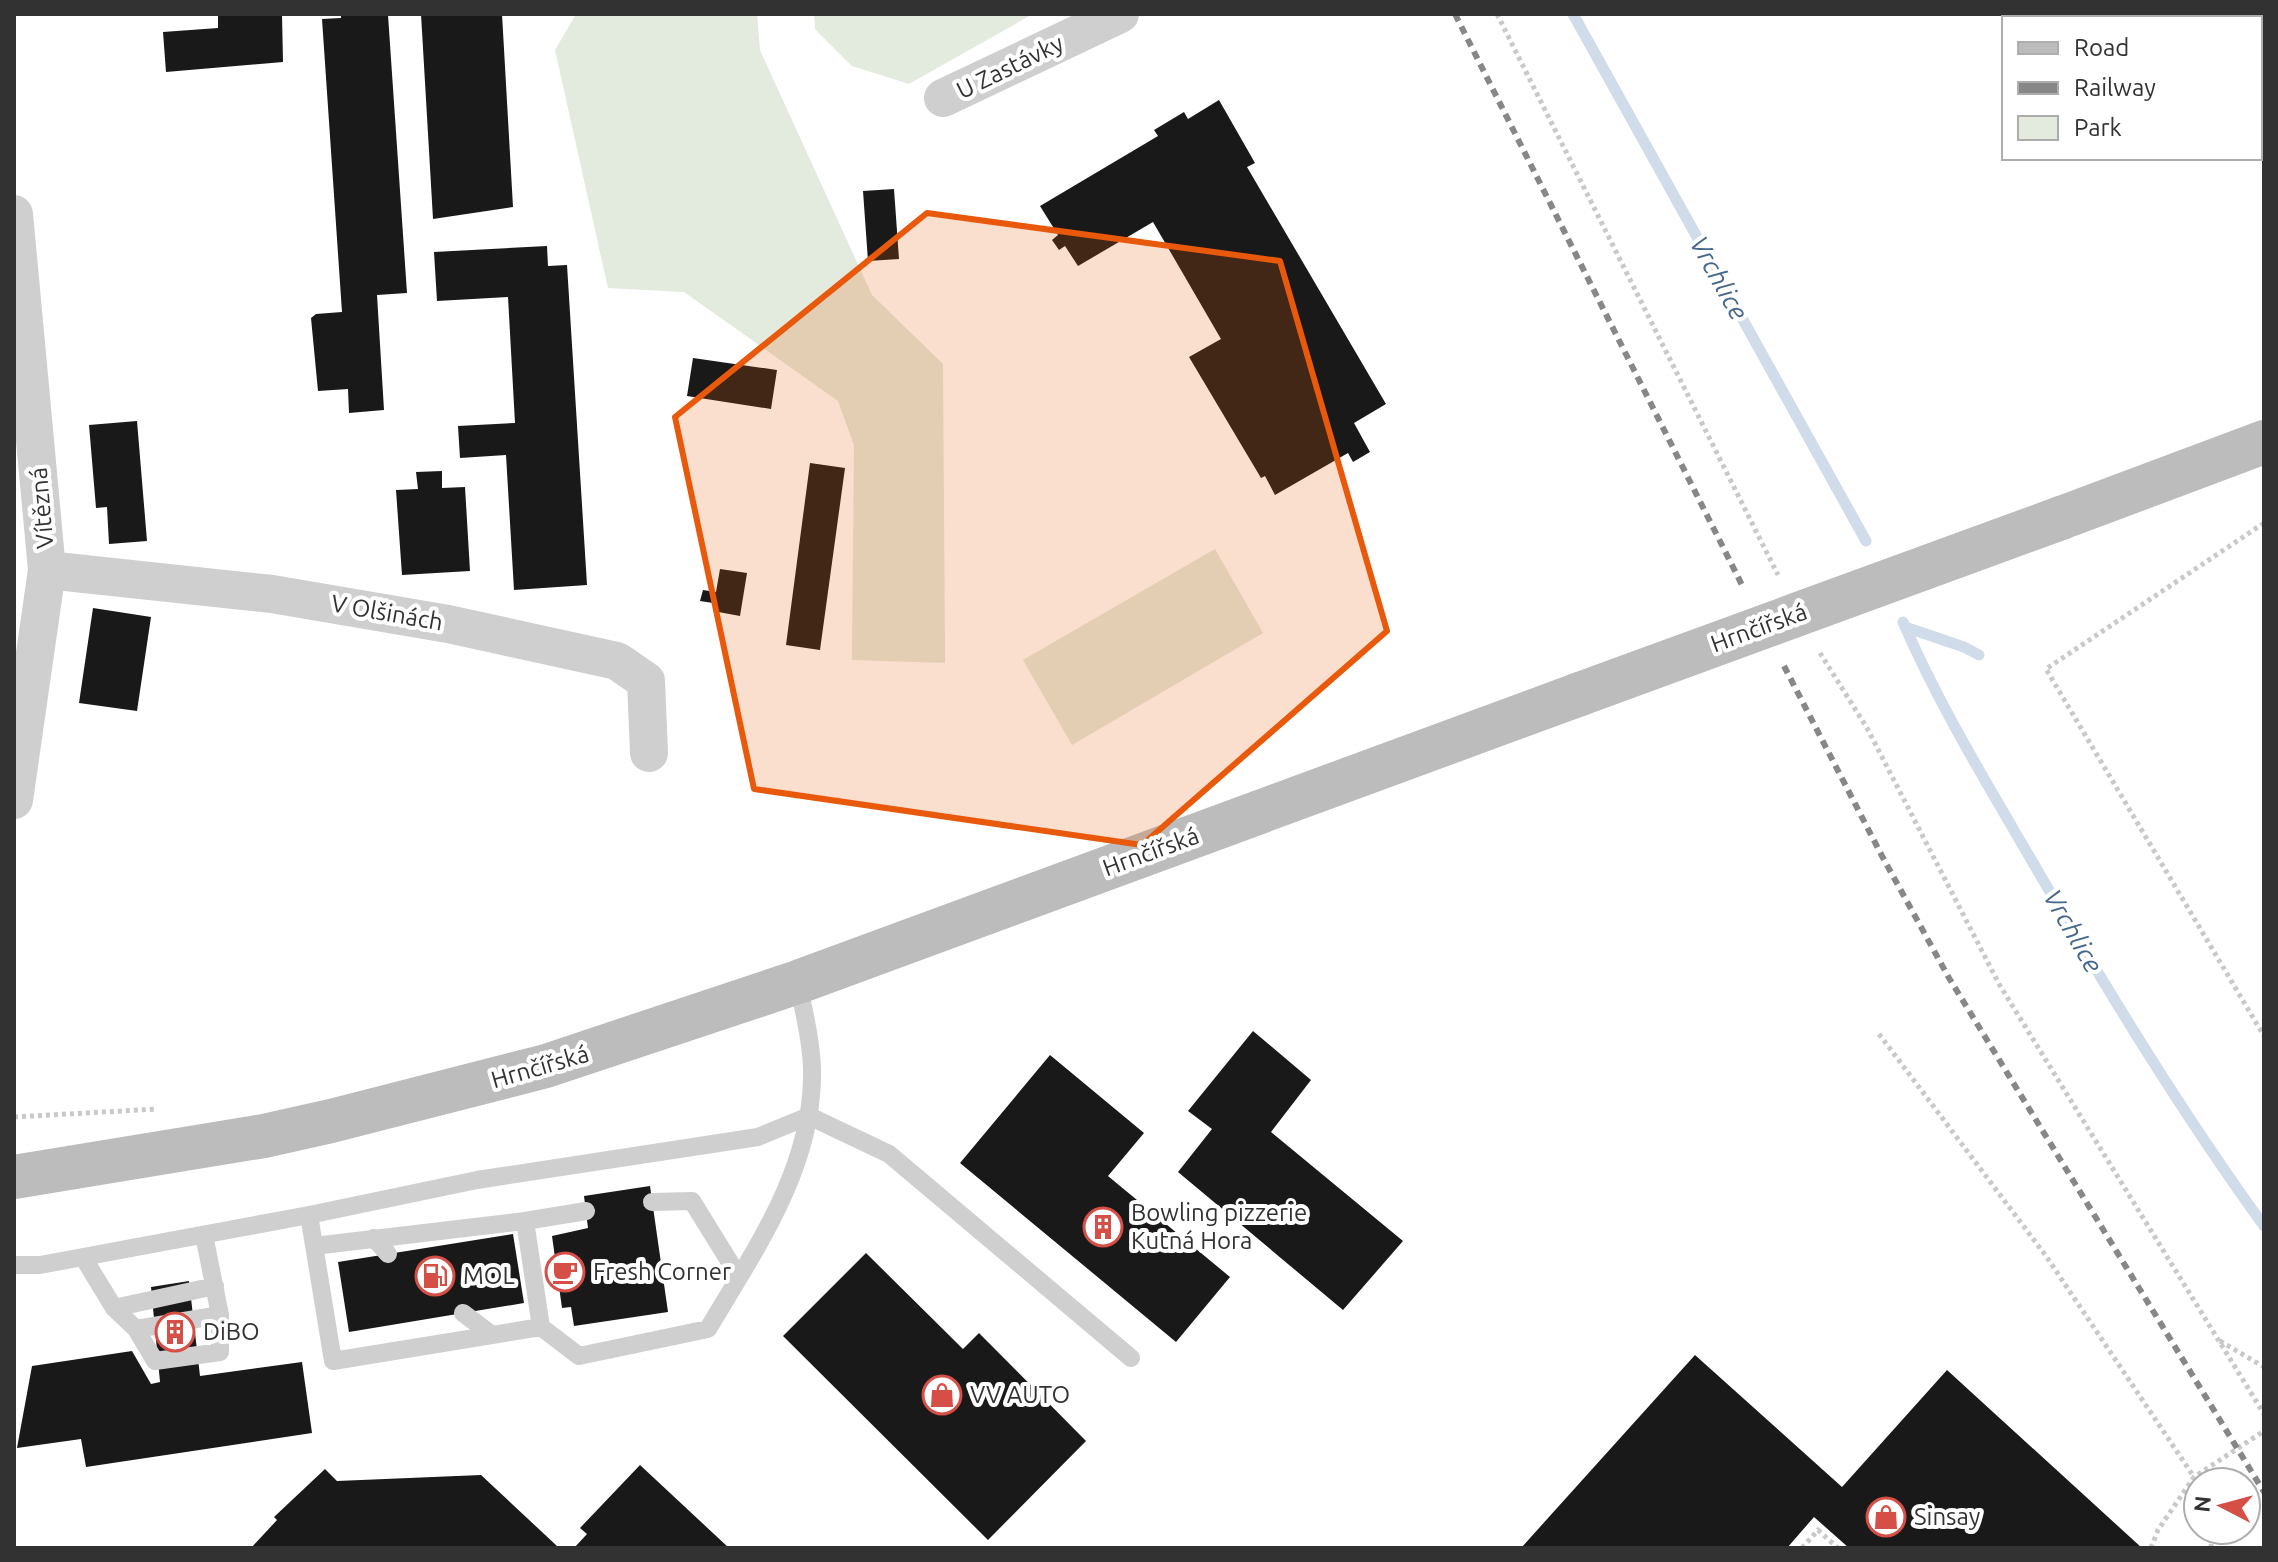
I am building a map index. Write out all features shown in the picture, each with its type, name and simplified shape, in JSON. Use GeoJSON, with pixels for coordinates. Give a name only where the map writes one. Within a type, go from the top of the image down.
{"type":"FeatureCollection","features":[{"type":"Feature","properties":{"kind":"main road","name":"Hrnčířská"},"geometry":{"type":"LineString","coordinates":[[14,1177],[251,1138],[346,1118],[546,1066],[798,982],[2264,442]]}},
{"type":"Feature","properties":{"kind":"street","name":"U Zastávky"},"geometry":{"type":"LineString","coordinates":[[943,98],[1120,14]]}},
{"type":"Feature","properties":{"kind":"street","name":"Vítězná"},"geometry":{"type":"LineString","coordinates":[[14,214],[47,570],[14,800]]}},
{"type":"Feature","properties":{"kind":"street","name":"V Olšinách"},"geometry":{"type":"LineString","coordinates":[[47,570],[272,594],[448,624],[617,661],[646,681],[649,753]]}},
{"type":"Feature","properties":{"kind":"lane"},"geometry":{"type":"LineString","coordinates":[[525,1221],[541,1327],[579,1356],[708,1329],[782,1202],[799,1160],[809,1116],[812,1077],[798,982]]}},
{"type":"Feature","properties":{"kind":"lane"},"geometry":{"type":"LineString","coordinates":[[14,1265],[40,1265],[204,1235],[477,1180],[758,1137],[809,1116],[889,1154],[1131,1358]]}},
{"type":"Feature","properties":{"kind":"lane"},"geometry":{"type":"LineString","coordinates":[[652,1202],[692,1201],[739,1277]]}},
{"type":"Feature","properties":{"kind":"lane"},"geometry":{"type":"LineString","coordinates":[[314,1246],[586,1211]]}},
{"type":"Feature","properties":{"kind":"lane"},"geometry":{"type":"LineString","coordinates":[[309,1215],[333,1361],[541,1327]]}},
{"type":"Feature","properties":{"kind":"lane"},"geometry":{"type":"LineString","coordinates":[[83,1257],[114,1308],[136,1329],[155,1361],[220,1352],[220,1315],[204,1235]]}},
{"type":"Feature","properties":{"kind":"lane"},"geometry":{"type":"LineString","coordinates":[[374,1238],[388,1254]]}},
{"type":"Feature","properties":{"kind":"lane"},"geometry":{"type":"LineString","coordinates":[[114,1308],[215,1286]]}},
{"type":"Feature","properties":{"kind":"lane"},"geometry":{"type":"LineString","coordinates":[[463,1313],[492,1335]]}},
{"type":"Feature","properties":{"kind":"lane"},"geometry":{"type":"LineString","coordinates":[[136,1329],[220,1315]]}},
{"type":"Feature","properties":{"kind":"path"},"geometry":{"type":"LineString","coordinates":[[1497,14],[1778,575]]}},
{"type":"Feature","properties":{"kind":"path"},"geometry":{"type":"LineString","coordinates":[[2264,523],[2046,669],[2264,1036]]}},
{"type":"Feature","properties":{"kind":"path"},"geometry":{"type":"LineString","coordinates":[[1820,653],[1867,728],[1999,984],[2264,1414]]}},
{"type":"Feature","properties":{"kind":"path"},"geometry":{"type":"LineString","coordinates":[[1879,1034],[2046,1256],[2187,1466]]}},
{"type":"Feature","properties":{"kind":"path"},"geometry":{"type":"LineString","coordinates":[[14,1117],[169,1109]]}},
{"type":"Feature","properties":{"kind":"path"},"geometry":{"type":"LineString","coordinates":[[2216,1339],[2264,1367]]}},
{"type":"Feature","properties":{"kind":"path"},"geometry":{"type":"LineString","coordinates":[[2211,1466],[2264,1431]]}},
{"type":"Feature","properties":{"kind":"path"},"geometry":{"type":"LineString","coordinates":[[2151,1548],[2158,1530],[2182,1495]]}},
{"type":"Feature","properties":{"kind":"path"},"geometry":{"type":"LineString","coordinates":[[1802,1548],[1818,1530],[1838,1548]]}},
{"type":"Feature","properties":{"kind":"highlighted area"},"geometry":{"type":"Polygon","coordinates":[[[927,213],[1280,261],[1387,631],[1142,845],[754,789],[675,417],[927,213]]]}},
{"type":"Feature","properties":{"kind":"green space"},"geometry":{"type":"Polygon","coordinates":[[[576,14],[757,14],[760,50],[872,295],[943,364],[945,663],[852,660],[854,445],[838,401],[684,292],[608,288],[555,50],[576,14]]]}},
{"type":"Feature","properties":{"kind":"green space"},"geometry":{"type":"Polygon","coordinates":[[[814,14],[1033,14],[909,84],[852,66],[815,29],[814,14]]]}},
{"type":"Feature","properties":{"kind":"green space"},"geometry":{"type":"Polygon","coordinates":[[[1215,549],[1263,633],[1072,745],[1023,660],[1215,549]]]}},
{"type":"Feature","properties":{"kind":"building"},"geometry":{"type":"Polygon","coordinates":[[[218,14],[282,14],[283,62],[166,72],[163,32],[218,28],[218,14]]]}},
{"type":"Feature","properties":{"kind":"building"},"geometry":{"type":"Polygon","coordinates":[[[341,14],[388,15],[407,293],[377,295],[384,410],[349,413],[348,389],[318,391],[311,318],[316,314],[342,312],[322,19],[341,18],[341,14]]]}},
{"type":"Feature","properties":{"kind":"building"},"geometry":{"type":"Polygon","coordinates":[[[421,14],[502,14],[513,207],[433,219],[421,14]]]}},
{"type":"Feature","properties":{"kind":"building"},"geometry":{"type":"Polygon","coordinates":[[[1219,100],[1255,163],[1247,167],[1386,404],[1354,423],[1370,452],[1353,462],[1348,453],[1275,495],[1265,476],[1261,478],[1189,357],[1221,339],[1153,222],[1078,266],[1065,246],[1059,250],[1052,240],[1058,235],[1040,206],[1158,136],[1154,130],[1184,112],[1188,119],[1219,100]]]}},
{"type":"Feature","properties":{"kind":"building"},"geometry":{"type":"Polygon","coordinates":[[[894,189],[899,259],[868,261],[863,191],[894,189]]]}},
{"type":"Feature","properties":{"kind":"building"},"geometry":{"type":"Polygon","coordinates":[[[547,246],[548,266],[567,265],[587,585],[514,590],[506,455],[460,458],[458,426],[515,423],[508,297],[437,301],[434,252],[547,246]]]}},
{"type":"Feature","properties":{"kind":"building"},"geometry":{"type":"Polygon","coordinates":[[[693,358],[777,370],[771,409],[687,396],[693,358]]]}},
{"type":"Feature","properties":{"kind":"building"},"geometry":{"type":"Polygon","coordinates":[[[137,421],[147,541],[109,544],[107,507],[96,508],[89,425],[137,421]]]}},
{"type":"Feature","properties":{"kind":"building"},"geometry":{"type":"Polygon","coordinates":[[[810,463],[845,468],[820,650],[786,645],[810,463]]]}},
{"type":"Feature","properties":{"kind":"building"},"geometry":{"type":"Polygon","coordinates":[[[442,471],[442,488],[465,487],[470,571],[402,575],[396,490],[418,489],[416,472],[442,471]]]}},
{"type":"Feature","properties":{"kind":"building"},"geometry":{"type":"Polygon","coordinates":[[[720,569],[747,573],[740,616],[713,611],[713,603],[700,601],[703,590],[716,592],[720,569]]]}},
{"type":"Feature","properties":{"kind":"building"},"geometry":{"type":"Polygon","coordinates":[[[93,608],[151,617],[137,711],[79,703],[93,608]]]}},
{"type":"Feature","properties":{"kind":"building"},"geometry":{"type":"Polygon","coordinates":[[[1253,1031],[1311,1080],[1271,1132],[1403,1241],[1343,1310],[1178,1172],[1212,1129],[1188,1111],[1253,1031]]]}},
{"type":"Feature","properties":{"kind":"building","name":"Bowling pizzerie Kutná Hora"},"geometry":{"type":"Polygon","coordinates":[[[1050,1055],[1144,1133],[1108,1176],[1230,1277],[1176,1342],[960,1163],[1050,1055]]]}},
{"type":"Feature","properties":{"kind":"building"},"geometry":{"type":"Polygon","coordinates":[[[650,1186],[668,1312],[574,1326],[571,1307],[562,1308],[552,1236],[588,1228],[584,1196],[650,1186]]]}},
{"type":"Feature","properties":{"kind":"building"},"geometry":{"type":"Polygon","coordinates":[[[513,1234],[524,1303],[349,1332],[338,1262],[513,1234]]]}},
{"type":"Feature","properties":{"kind":"building","name":"VV AUTO"},"geometry":{"type":"Polygon","coordinates":[[[866,1253],[963,1349],[979,1333],[1086,1441],[988,1540],[783,1336],[866,1253]]]}},
{"type":"Feature","properties":{"kind":"building"},"geometry":{"type":"Polygon","coordinates":[[[189,1281],[200,1376],[302,1362],[312,1433],[86,1467],[81,1439],[17,1448],[32,1366],[132,1351],[151,1384],[160,1382],[151,1287],[189,1281]]]}},
{"type":"Feature","properties":{"kind":"building"},"geometry":{"type":"Polygon","coordinates":[[[1695,1355],[1842,1487],[1947,1370],[2142,1548],[1849,1548],[1814,1517],[1787,1548],[1521,1548],[1695,1355]]]}},
{"type":"Feature","properties":{"kind":"building"},"geometry":{"type":"Polygon","coordinates":[[[640,1465],[729,1548],[574,1548],[587,1534],[580,1528],[640,1465]]]}},
{"type":"Feature","properties":{"kind":"building"},"geometry":{"type":"Polygon","coordinates":[[[325,1469],[337,1481],[481,1475],[557,1546],[251,1548],[277,1520],[274,1517],[325,1469]]]}},
{"type":"Feature","properties":{"kind":"waterway","name":"Vrchlice"},"geometry":{"type":"LineString","coordinates":[[1573,14],[1866,541]]}},
{"type":"Feature","properties":{"kind":"waterway","name":"Vrchlice"},"geometry":{"type":"LineString","coordinates":[[1903,622],[1967,749],[2092,963],[2175,1096],[2264,1226]]}},
{"type":"Feature","properties":{"kind":"waterway"},"geometry":{"type":"LineString","coordinates":[[1905,627],[1979,655]]}},
{"type":"Feature","properties":{"kind":"railway"},"geometry":{"type":"LineString","coordinates":[[1455,14],[1743,587]]}},
{"type":"Feature","properties":{"kind":"railway"},"geometry":{"type":"LineString","coordinates":[[1784,666],[1949,978],[2264,1492]]}},
{"type":"Feature","properties":{"kind":"place","name":"Bowling pizzerie Kutná Hora"},"geometry":{"type":"Point","coordinates":[1103,1227]}},
{"type":"Feature","properties":{"kind":"place","name":"Fresh Corner"},"geometry":{"type":"Point","coordinates":[565,1272]}},
{"type":"Feature","properties":{"kind":"place","name":"MOL"},"geometry":{"type":"Point","coordinates":[435,1276]}},
{"type":"Feature","properties":{"kind":"place","name":"DiBO"},"geometry":{"type":"Point","coordinates":[175,1332]}},
{"type":"Feature","properties":{"kind":"place","name":"VV AUTO"},"geometry":{"type":"Point","coordinates":[942,1395]}},
{"type":"Feature","properties":{"kind":"place","name":"Sinsay"},"geometry":{"type":"Point","coordinates":[1886,1517]}}]}
